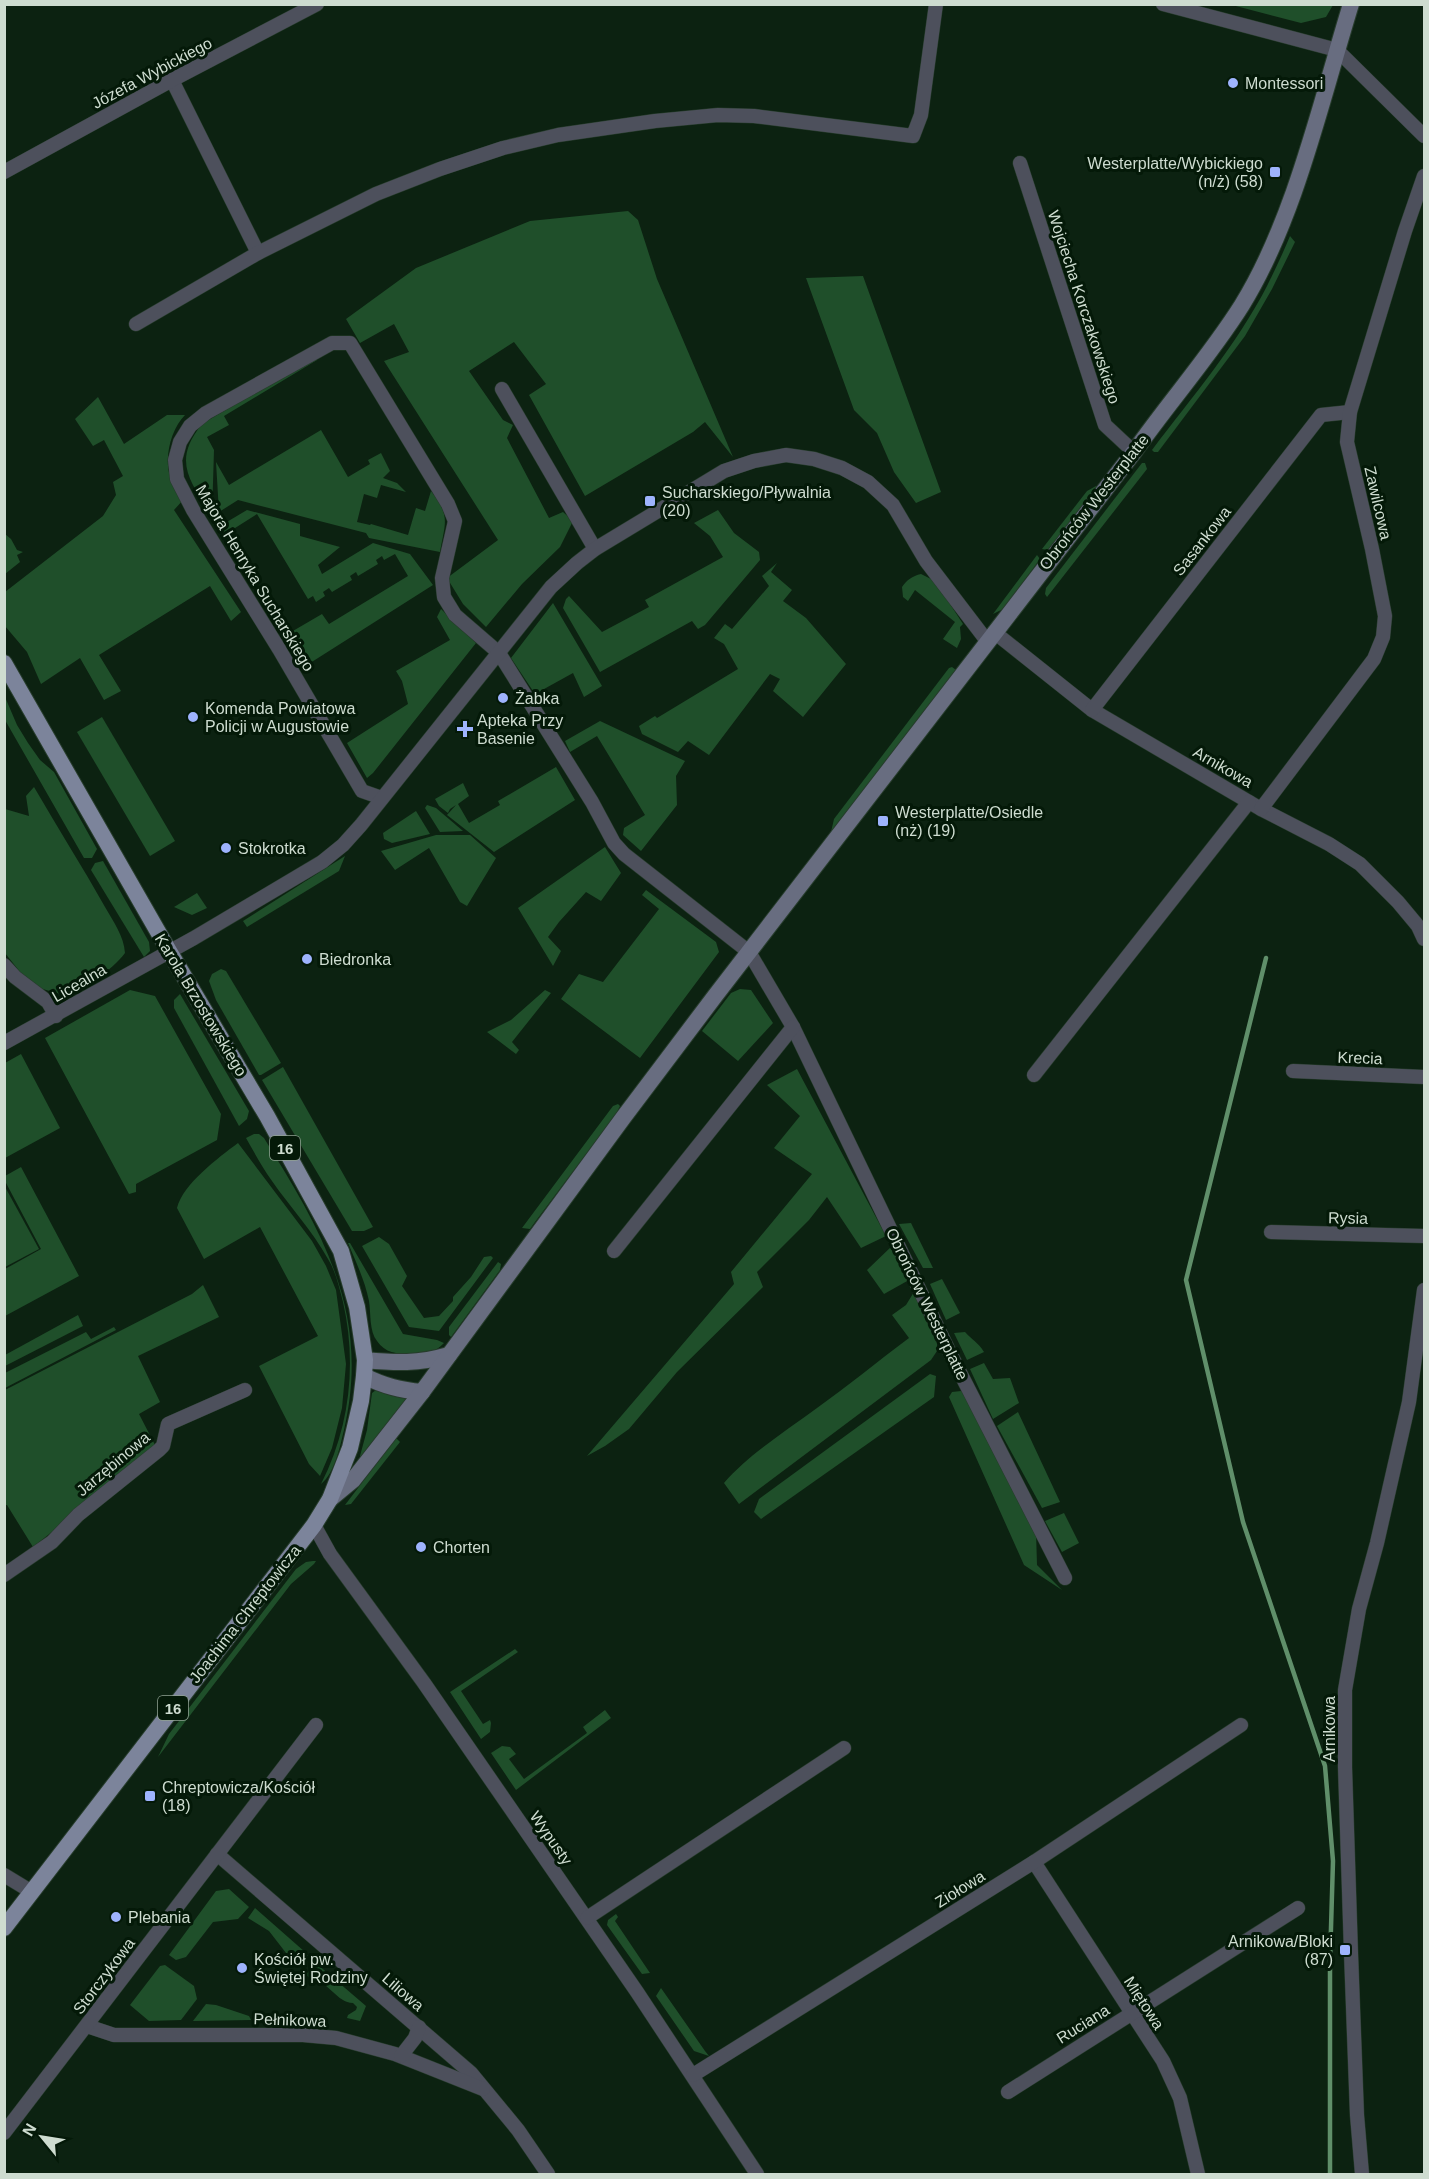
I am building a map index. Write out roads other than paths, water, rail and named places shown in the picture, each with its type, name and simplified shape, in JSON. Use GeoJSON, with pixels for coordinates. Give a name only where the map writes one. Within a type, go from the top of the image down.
{"type":"FeatureCollection","features":[{"type":"Feature","properties":{"kind":"main road","name":"Obrońców Westerplatte"},"geometry":{"type":"LineString","coordinates":[[330,1499],[353,1480],[422,1392],[623,1118],[1134,452],[1243,304],[1264,263],[1302,165],[1351,4]]}},
{"type":"Feature","properties":{"kind":"main road","name":"Karola Brzostowskiego"},"geometry":{"type":"LineString","coordinates":[[4,663],[169,951],[267,1116],[340,1251],[357,1307],[364,1368]]}},
{"type":"Feature","properties":{"kind":"main road"},"geometry":{"type":"LineString","coordinates":[[364,1368],[429,1361],[449,1355]]}},
{"type":"Feature","properties":{"kind":"main road"},"geometry":{"type":"LineString","coordinates":[[364,1368],[381,1385],[422,1392]]}},
{"type":"Feature","properties":{"kind":"main road","name":"Joachima Chreptowicza"},"geometry":{"type":"LineString","coordinates":[[4,1928],[314,1525],[330,1499],[350,1448],[361,1401],[364,1368]]}},
{"type":"Feature","properties":{"kind":"street","name":"Józefa Wybickiego"},"geometry":{"type":"LineString","coordinates":[[4,172],[317,4]]}},
{"type":"Feature","properties":{"kind":"street"},"geometry":{"type":"LineString","coordinates":[[136,324],[258,253],[376,194],[503,148],[558,135],[655,121],[718,115],[754,116],[913,136],[921,115],[936,4]]}},
{"type":"Feature","properties":{"kind":"street"},"geometry":{"type":"LineString","coordinates":[[1163,4],[1337,50],[1425,136]]}},
{"type":"Feature","properties":{"kind":"street"},"geometry":{"type":"LineString","coordinates":[[172,80],[258,253]]}},
{"type":"Feature","properties":{"kind":"street","name":"Wojciecha Korczakowskiego"},"geometry":{"type":"LineString","coordinates":[[1020,163],[1105,425],[1134,452]]}},
{"type":"Feature","properties":{"kind":"street","name":"Zawilcowa"},"geometry":{"type":"LineString","coordinates":[[1034,1076],[1374,659],[1383,637],[1384,616],[1372,549],[1347,442],[1350,412],[1404,231],[1425,176]]}},
{"type":"Feature","properties":{"kind":"street","name":"Majora Henryka Sucharskiego"},"geometry":{"type":"LineString","coordinates":[[382,798],[362,791],[177,479],[175,460],[177,451],[190,426],[206,413],[332,343],[350,343],[448,504],[455,521],[442,578],[444,597],[455,615],[498,653]]}},
{"type":"Feature","properties":{"kind":"street"},"geometry":{"type":"LineString","coordinates":[[502,389],[595,549]]}},
{"type":"Feature","properties":{"kind":"street","name":"Sasankowa"},"geometry":{"type":"LineString","coordinates":[[1092,710],[1321,415],[1350,412]]}},
{"type":"Feature","properties":{"kind":"street"},"geometry":{"type":"LineString","coordinates":[[169,951],[322,861],[343,845],[551,587],[595,549],[724,471],[754,461],[786,455],[814,459],[842,468],[868,482],[893,505],[926,561],[991,637]]}},
{"type":"Feature","properties":{"kind":"street","name":"Arnikowa"},"geometry":{"type":"LineString","coordinates":[[991,637],[1092,710],[1255,806],[1329,844],[1360,864],[1398,902],[1418,926],[1425,939]]}},
{"type":"Feature","properties":{"kind":"street","name":"Obrońców Westerplatte"},"geometry":{"type":"LineString","coordinates":[[498,653],[592,802],[614,843],[624,855],[749,952],[792,1027],[950,1353],[1065,1578]]}},
{"type":"Feature","properties":{"kind":"street","name":"Licealna"},"geometry":{"type":"LineString","coordinates":[[4,1043],[169,951]]}},
{"type":"Feature","properties":{"kind":"street"},"geometry":{"type":"LineString","coordinates":[[4,964],[15,977],[48,1002],[56,1016]]}},
{"type":"Feature","properties":{"kind":"street"},"geometry":{"type":"LineString","coordinates":[[614,1251],[792,1027]]}},
{"type":"Feature","properties":{"kind":"street","name":"Krecia"},"geometry":{"type":"LineString","coordinates":[[1293,1071],[1425,1077]]}},
{"type":"Feature","properties":{"kind":"street","name":"Rysia"},"geometry":{"type":"LineString","coordinates":[[1272,1233],[1425,1236]]}},
{"type":"Feature","properties":{"kind":"street","name":"Arnikowa"},"geometry":{"type":"LineString","coordinates":[[1362,2175],[1357,2115],[1345,1767],[1345,1690],[1359,1609],[1377,1543],[1409,1402],[1425,1290]]}},
{"type":"Feature","properties":{"kind":"street","name":"Jarzębinowa"},"geometry":{"type":"LineString","coordinates":[[4,1575],[52,1542],[78,1515],[159,1450],[163,1446],[168,1424],[245,1390]]}},
{"type":"Feature","properties":{"kind":"street"},"geometry":{"type":"LineString","coordinates":[[1409,1402],[1425,1402]]}},
{"type":"Feature","properties":{"kind":"street","name":"Wypusty"},"geometry":{"type":"LineString","coordinates":[[314,1525],[330,1554],[424,1683],[586,1918],[693,2075],[757,2175]]}},
{"type":"Feature","properties":{"kind":"street","name":"Storczykowa"},"geometry":{"type":"LineString","coordinates":[[4,2133],[316,1725]]}},
{"type":"Feature","properties":{"kind":"street","name":"Ziołowa"},"geometry":{"type":"LineString","coordinates":[[693,2075],[1034,1862],[1241,1725]]}},
{"type":"Feature","properties":{"kind":"street"},"geometry":{"type":"LineString","coordinates":[[586,1918],[844,1748]]}},
{"type":"Feature","properties":{"kind":"street","name":"Liliowa"},"geometry":{"type":"LineString","coordinates":[[217,1854],[471,2073],[518,2130],[548,2175]]}},
{"type":"Feature","properties":{"kind":"street","name":"Miętowa"},"geometry":{"type":"LineString","coordinates":[[1034,1862],[1162,2061],[1180,2098],[1198,2175]]}},
{"type":"Feature","properties":{"kind":"street"},"geometry":{"type":"LineString","coordinates":[[4,1875],[32,1892]]}},
{"type":"Feature","properties":{"kind":"street","name":"Ruciana"},"geometry":{"type":"LineString","coordinates":[[1008,2091],[1298,1908]]}},
{"type":"Feature","properties":{"kind":"street","name":"Pełnikowa"},"geometry":{"type":"LineString","coordinates":[[87,2026],[114,2035],[294,2035],[336,2038],[401,2056],[485,2090]]}},
{"type":"Feature","properties":{"kind":"street"},"geometry":{"type":"LineString","coordinates":[[401,2056],[415,2038],[418,2027]]}},
{"type":"Feature","properties":{"kind":"waterway"},"geometry":{"type":"LineString","coordinates":[[1266,958],[1186,1280],[1243,1522],[1325,1766],[1333,1861],[1330,1961],[1330,2174]]}},
{"type":"Feature","properties":{"kind":"place","name":"Montessori"},"geometry":{"type":"Point","coordinates":[1233,83]}},
{"type":"Feature","properties":{"kind":"place","name":"Westerplatte/Wybickiego (n/ż) (58)"},"geometry":{"type":"Point","coordinates":[1275,172]}},
{"type":"Feature","properties":{"kind":"place","name":"Sucharskiego/Pływalnia (20)"},"geometry":{"type":"Point","coordinates":[650,501]}},
{"type":"Feature","properties":{"kind":"place","name":"Żabka"},"geometry":{"type":"Point","coordinates":[503,698]}},
{"type":"Feature","properties":{"kind":"place","name":"Komenda Powiatowa Policji w Augustowie"},"geometry":{"type":"Point","coordinates":[193,717]}},
{"type":"Feature","properties":{"kind":"place","name":"Apteka Przy Basenie"},"geometry":{"type":"Point","coordinates":[465,729]}},
{"type":"Feature","properties":{"kind":"place","name":"Westerplatte/Osiedle (nż) (19)"},"geometry":{"type":"Point","coordinates":[883,821]}},
{"type":"Feature","properties":{"kind":"place","name":"Stokrotka"},"geometry":{"type":"Point","coordinates":[226,848]}},
{"type":"Feature","properties":{"kind":"place","name":"Biedronka"},"geometry":{"type":"Point","coordinates":[307,959]}},
{"type":"Feature","properties":{"kind":"place","name":"Chorten"},"geometry":{"type":"Point","coordinates":[421,1547]}},
{"type":"Feature","properties":{"kind":"place","name":"Chreptowicza/Kościół (18)"},"geometry":{"type":"Point","coordinates":[150,1796]}},
{"type":"Feature","properties":{"kind":"place","name":"Plebania"},"geometry":{"type":"Point","coordinates":[116,1917]}},
{"type":"Feature","properties":{"kind":"place","name":"Arnikowa/Bloki (87)"},"geometry":{"type":"Point","coordinates":[1345,1950]}},
{"type":"Feature","properties":{"kind":"place","name":"Kościół pw. Świętej Rodziny"},"geometry":{"type":"Point","coordinates":[242,1968]}}]}
